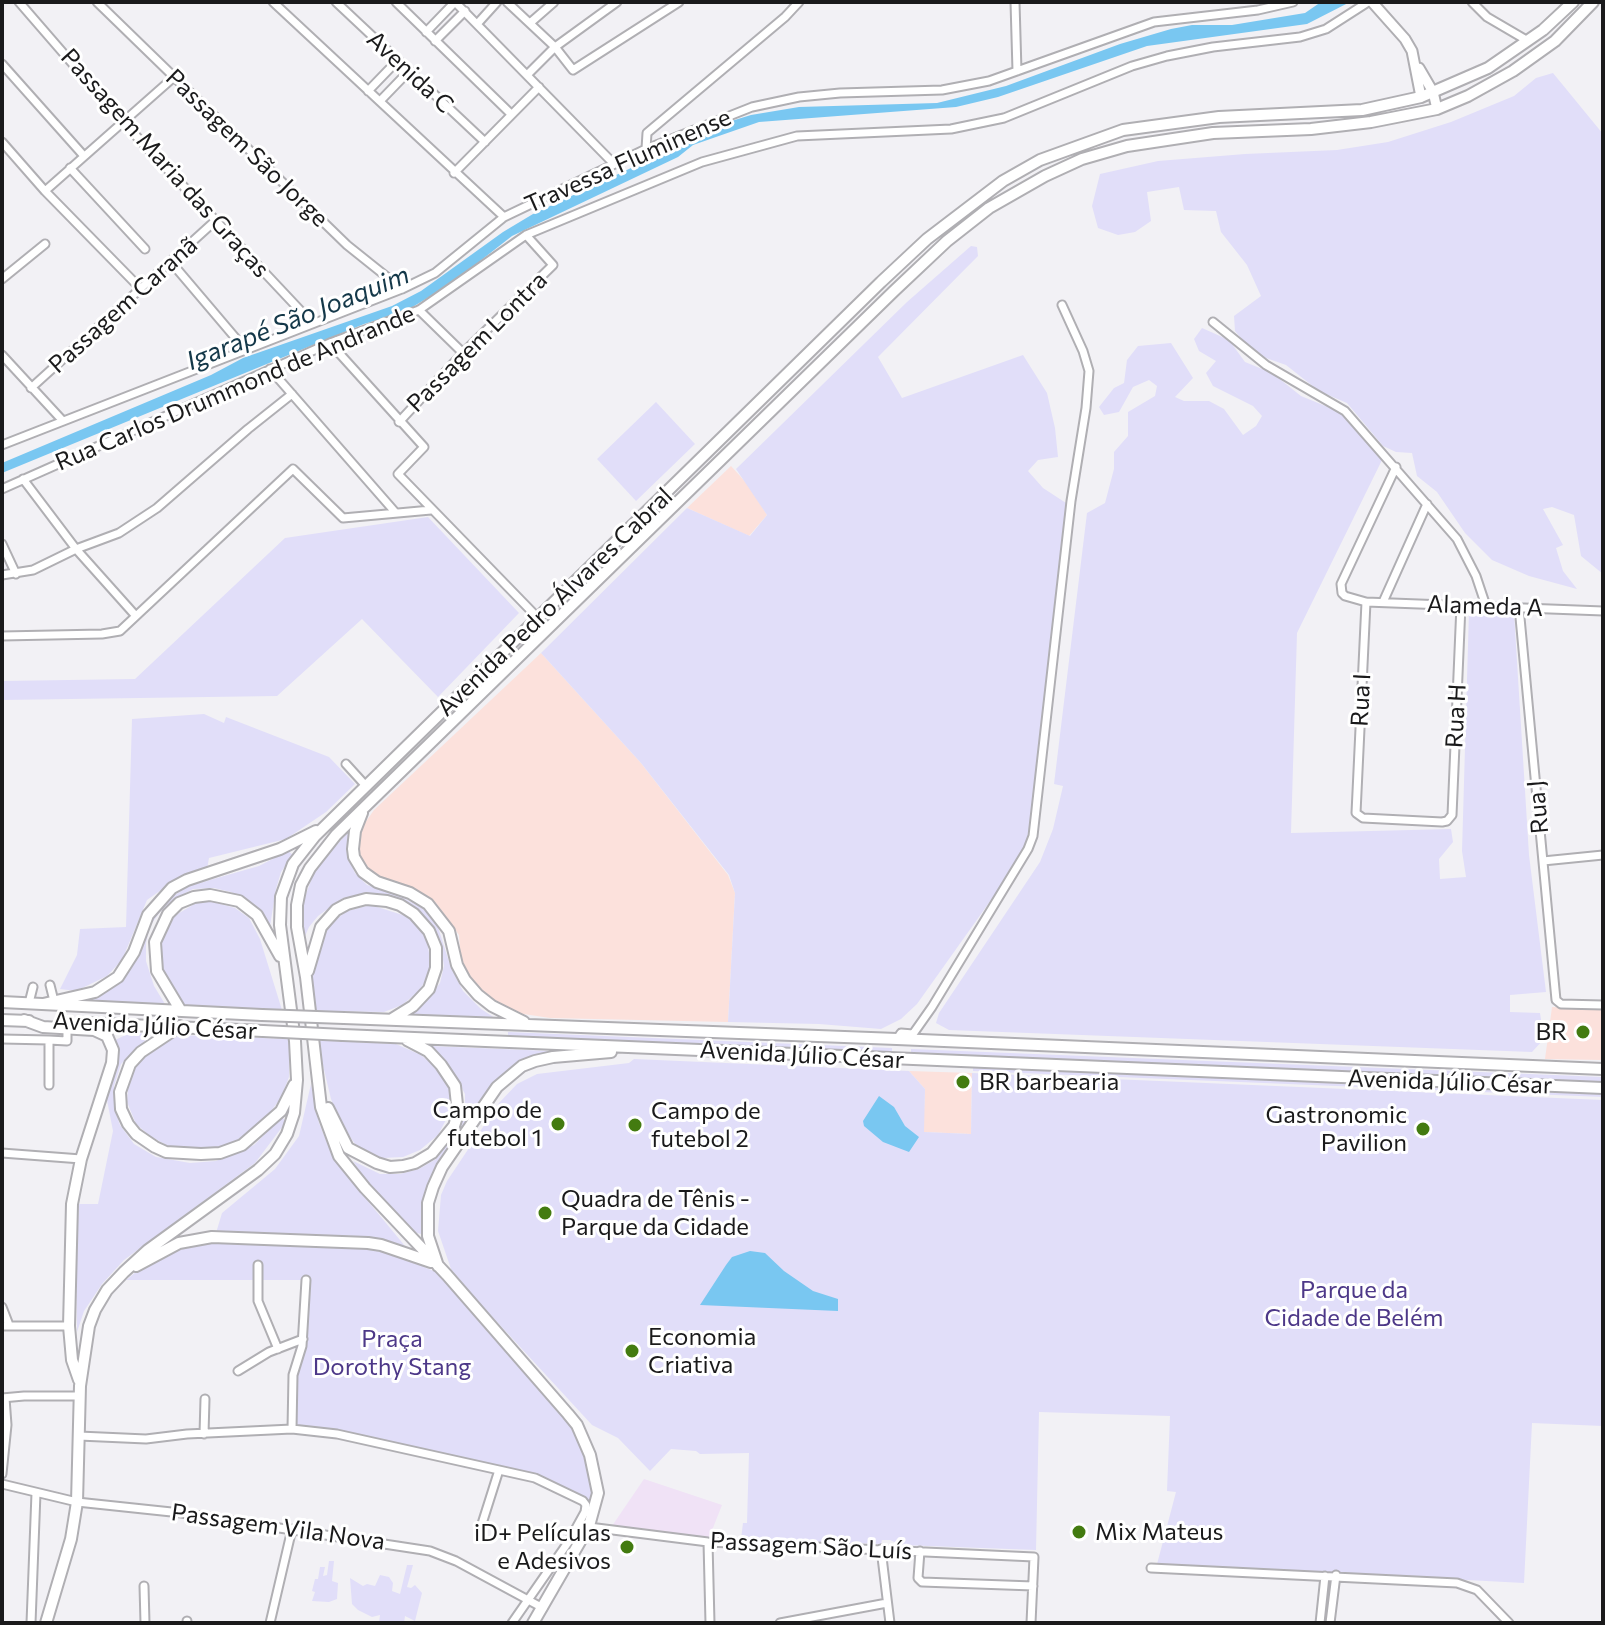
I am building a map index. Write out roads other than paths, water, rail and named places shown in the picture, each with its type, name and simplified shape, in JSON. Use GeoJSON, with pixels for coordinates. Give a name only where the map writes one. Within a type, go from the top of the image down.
{"type":"FeatureCollection","features":[{"type":"Feature","properties":{"kind":"main road"},"geometry":{"type":"LineString","coordinates":[[1370,2],[1405,39],[1433,92],[1437,109]]}},
{"type":"Feature","properties":{"kind":"main road","name":"Avenida Pedro Álvares Cabral"},"geometry":{"type":"LineString","coordinates":[[46,1623],[71,1539],[77,1502],[80,1391],[89,1326],[95,1310],[107,1290],[148,1250],[258,1170],[275,1154],[287,1134],[294,1113],[297,1080],[280,925],[281,897],[286,878],[302,852],[325,826],[904,261],[966,206],[1003,181],[1040,160],[1135,128],[1219,117],[1362,110],[1421,97],[1488,68],[1528,41],[1573,2]]}},
{"type":"Feature","properties":{"kind":"main road","name":"Avenida Pedro Álvares Cabral"},"geometry":{"type":"LineString","coordinates":[[314,1059],[306,977],[297,927],[297,905],[301,885],[321,850],[947,241],[989,208],[1045,176],[1082,159],[1127,146],[1213,133],[1341,125],[1417,115],[1437,109],[1513,71],[1555,41],[1593,2]]}},
{"type":"Feature","properties":{"kind":"main road"},"geometry":{"type":"LineString","coordinates":[[1415,62],[1421,97]]}},
{"type":"Feature","properties":{"kind":"main road"},"geometry":{"type":"LineString","coordinates":[[364,808],[356,824],[353,849],[363,872],[377,882],[410,893],[428,904],[445,923],[457,965],[465,980],[478,995],[502,1012],[530,1024]]}},
{"type":"Feature","properties":{"kind":"main road"},"geometry":{"type":"LineString","coordinates":[[49,1002],[95,992],[118,977],[134,952],[148,915],[172,888],[187,880],[280,849],[325,826]]}},
{"type":"Feature","properties":{"kind":"main road"},"geometry":{"type":"LineString","coordinates":[[181,1011],[157,971],[155,942],[168,914],[188,899],[221,895],[248,907],[267,929],[285,966]]}},
{"type":"Feature","properties":{"kind":"main road"},"geometry":{"type":"LineString","coordinates":[[306,977],[315,940],[321,927],[336,910],[366,899],[400,905],[414,914],[429,931],[436,948],[436,968],[429,989],[413,1006],[391,1020]]}},
{"type":"Feature","properties":{"kind":"main road","name":"Avenida Júlio César"},"geometry":{"type":"LineString","coordinates":[[2,1002],[1603,1069]]}},
{"type":"Feature","properties":{"kind":"main road","name":"Avenida Júlio César"},"geometry":{"type":"LineString","coordinates":[[2,1020],[1603,1088]]}},
{"type":"Feature","properties":{"kind":"main road"},"geometry":{"type":"LineString","coordinates":[[24,1020],[43,1027],[94,1030],[107,1036],[113,1050],[112,1063],[81,1159],[72,1204],[69,1326],[72,1360],[80,1391]]}},
{"type":"Feature","properties":{"kind":"main road"},"geometry":{"type":"LineString","coordinates":[[180,1026],[141,1052],[130,1064],[120,1092],[121,1109],[128,1124],[136,1134],[166,1152],[220,1153],[242,1145],[281,1111],[297,1080]]}},
{"type":"Feature","properties":{"kind":"main road"},"geometry":{"type":"LineString","coordinates":[[314,1059],[328,1108],[348,1148],[390,1167],[415,1163],[432,1153],[454,1126],[458,1114],[457,1098],[455,1086],[441,1065],[428,1051],[402,1037]]}},
{"type":"Feature","properties":{"kind":"main road"},"geometry":{"type":"LineString","coordinates":[[436,1266],[428,1236],[428,1203],[433,1187],[442,1167],[508,1075],[522,1066],[553,1057],[650,1048]]}},
{"type":"Feature","properties":{"kind":"main road"},"geometry":{"type":"LineString","coordinates":[[314,1059],[321,1107],[339,1156],[577,1425],[590,1455],[598,1487],[589,1527],[533,1623]]}},
{"type":"Feature","properties":{"kind":"main road"},"geometry":{"type":"LineString","coordinates":[[124,1272],[179,1243],[212,1237],[368,1243],[436,1266]]}},
{"type":"Feature","properties":{"kind":"street","name":"Passagem Maria das Graças"},"geometry":{"type":"LineString","coordinates":[[19,2],[123,122],[312,323]]}},
{"type":"Feature","properties":{"kind":"street","name":"Passagem São Jorge"},"geometry":{"type":"LineString","coordinates":[[97,2],[248,152],[347,245],[402,289]]}},
{"type":"Feature","properties":{"kind":"street"},"geometry":{"type":"LineString","coordinates":[[273,2],[504,217]]}},
{"type":"Feature","properties":{"kind":"street","name":"Avenida C"},"geometry":{"type":"LineString","coordinates":[[336,2],[485,142]]}},
{"type":"Feature","properties":{"kind":"street"},"geometry":{"type":"LineString","coordinates":[[396,2],[511,114]]}},
{"type":"Feature","properties":{"kind":"street"},"geometry":{"type":"LineString","coordinates":[[426,32],[455,2],[614,164]]}},
{"type":"Feature","properties":{"kind":"street"},"geometry":{"type":"LineString","coordinates":[[478,23],[497,2]]}},
{"type":"Feature","properties":{"kind":"street"},"geometry":{"type":"LineString","coordinates":[[507,2],[555,47],[571,70],[679,2]]}},
{"type":"Feature","properties":{"kind":"street"},"geometry":{"type":"LineString","coordinates":[[530,23],[554,2]]}},
{"type":"Feature","properties":{"kind":"street"},"geometry":{"type":"LineString","coordinates":[[528,74],[555,47],[617,2]]}},
{"type":"Feature","properties":{"kind":"street"},"geometry":{"type":"LineString","coordinates":[[646,149],[647,133],[799,2]]}},
{"type":"Feature","properties":{"kind":"street"},"geometry":{"type":"LineString","coordinates":[[1015,2],[1017,71]]}},
{"type":"Feature","properties":{"kind":"street","name":"Travessa Fluminense"},"geometry":{"type":"LineString","coordinates":[[2,444],[402,289],[435,273],[504,217],[646,149],[752,107],[799,97],[942,90],[989,81],[1154,22],[1258,10],[1293,2]]}},
{"type":"Feature","properties":{"kind":"street","name":"Rua Carlos Drummond de Andrande"},"geometry":{"type":"LineString","coordinates":[[2,489],[330,343],[419,310],[526,235],[702,162],[797,136],[951,129],[1004,118],[1132,66],[1167,56],[1213,47],[1300,37],[1326,29],[1370,2]]}},
{"type":"Feature","properties":{"kind":"street"},"geometry":{"type":"LineString","coordinates":[[1472,2],[1487,17],[1528,41]]}},
{"type":"Feature","properties":{"kind":"street"},"geometry":{"type":"LineString","coordinates":[[435,41],[465,11]]}},
{"type":"Feature","properties":{"kind":"street"},"geometry":{"type":"LineString","coordinates":[[368,91],[398,60]]}},
{"type":"Feature","properties":{"kind":"street"},"geometry":{"type":"LineString","coordinates":[[2,64],[84,156]]}},
{"type":"Feature","properties":{"kind":"street"},"geometry":{"type":"LineString","coordinates":[[380,101],[409,71]]}},
{"type":"Feature","properties":{"kind":"street"},"geometry":{"type":"LineString","coordinates":[[45,191],[174,77]]}},
{"type":"Feature","properties":{"kind":"street"},"geometry":{"type":"LineString","coordinates":[[454,173],[539,87]]}},
{"type":"Feature","properties":{"kind":"street"},"geometry":{"type":"LineString","coordinates":[[2,142],[45,191],[141,289]]}},
{"type":"Feature","properties":{"kind":"street"},"geometry":{"type":"LineString","coordinates":[[70,168],[145,249]]}},
{"type":"Feature","properties":{"kind":"street","name":"Passagem Caranã"},"geometry":{"type":"LineString","coordinates":[[31,388],[215,221]]}},
{"type":"Feature","properties":{"kind":"street","name":"Passagem Lontra"},"geometry":{"type":"LineString","coordinates":[[399,422],[463,353],[553,265],[526,235]]}},
{"type":"Feature","properties":{"kind":"street"},"geometry":{"type":"LineString","coordinates":[[2,279],[45,244]]}},
{"type":"Feature","properties":{"kind":"street"},"geometry":{"type":"LineString","coordinates":[[171,262],[244,348]]}},
{"type":"Feature","properties":{"kind":"street"},"geometry":{"type":"LineString","coordinates":[[897,1039],[901,1033],[913,1034],[932,1007],[1033,836],[1089,371],[1062,305]]}},
{"type":"Feature","properties":{"kind":"street"},"geometry":{"type":"LineString","coordinates":[[419,310],[463,353]]}},
{"type":"Feature","properties":{"kind":"street"},"geometry":{"type":"LineString","coordinates":[[1213,322],[1266,365],[1345,411],[1457,539],[1476,576],[1486,606]]}},
{"type":"Feature","properties":{"kind":"street"},"geometry":{"type":"LineString","coordinates":[[330,343],[424,447],[398,474],[538,618]]}},
{"type":"Feature","properties":{"kind":"street"},"geometry":{"type":"LineString","coordinates":[[2,355],[62,420]]}},
{"type":"Feature","properties":{"kind":"street"},"geometry":{"type":"LineString","coordinates":[[270,369],[395,512]]}},
{"type":"Feature","properties":{"kind":"street","name":"Rua Carlos Drummond de Andrande"},"geometry":{"type":"LineString","coordinates":[[2,575],[33,570],[119,533],[157,508],[292,394]]}},
{"type":"Feature","properties":{"kind":"street"},"geometry":{"type":"LineString","coordinates":[[1366,602],[1345,596],[1341,584],[1396,467]]}},
{"type":"Feature","properties":{"kind":"street"},"geometry":{"type":"LineString","coordinates":[[2,636],[120,631],[293,469],[343,518],[431,510]]}},
{"type":"Feature","properties":{"kind":"street"},"geometry":{"type":"LineString","coordinates":[[23,479],[76,549],[135,615]]}},
{"type":"Feature","properties":{"kind":"street"},"geometry":{"type":"LineString","coordinates":[[1383,602],[1427,504]]}},
{"type":"Feature","properties":{"kind":"street"},"geometry":{"type":"LineString","coordinates":[[2,544],[16,574]]}},
{"type":"Feature","properties":{"kind":"street","name":"Alameda A"},"geometry":{"type":"LineString","coordinates":[[1366,602],[1603,611]]}},
{"type":"Feature","properties":{"kind":"street","name":"Rua I"},"geometry":{"type":"LineString","coordinates":[[1366,602],[1356,813],[1363,818],[1442,822]]}},
{"type":"Feature","properties":{"kind":"street","name":"Rua H"},"geometry":{"type":"LineString","coordinates":[[1442,822],[1452,815],[1461,605]]}},
{"type":"Feature","properties":{"kind":"street","name":"Rua J"},"geometry":{"type":"LineString","coordinates":[[1519,607],[1556,1000],[1561,1004],[1603,1005]]}},
{"type":"Feature","properties":{"kind":"street"},"geometry":{"type":"LineString","coordinates":[[346,764],[366,786]]}},
{"type":"Feature","properties":{"kind":"street"},"geometry":{"type":"LineString","coordinates":[[1543,861],[1603,855]]}},
{"type":"Feature","properties":{"kind":"street"},"geometry":{"type":"LineString","coordinates":[[49,1002],[50,985]]}},
{"type":"Feature","properties":{"kind":"street"},"geometry":{"type":"LineString","coordinates":[[29,1003],[33,987]]}},
{"type":"Feature","properties":{"kind":"street"},"geometry":{"type":"LineString","coordinates":[[2,1039],[67,1041],[67,1027]]}},
{"type":"Feature","properties":{"kind":"street"},"geometry":{"type":"LineString","coordinates":[[49,1040],[49,1085]]}},
{"type":"Feature","properties":{"kind":"street"},"geometry":{"type":"LineString","coordinates":[[2,1153],[81,1159]]}},
{"type":"Feature","properties":{"kind":"street"},"geometry":{"type":"LineString","coordinates":[[258,1265],[258,1301],[278,1349]]}},
{"type":"Feature","properties":{"kind":"street"},"geometry":{"type":"LineString","coordinates":[[292,1429],[293,1375],[303,1339],[306,1280]]}},
{"type":"Feature","properties":{"kind":"street"},"geometry":{"type":"LineString","coordinates":[[2,1307],[6,1325],[69,1326]]}},
{"type":"Feature","properties":{"kind":"street"},"geometry":{"type":"LineString","coordinates":[[238,1371],[269,1352],[303,1339]]}},
{"type":"Feature","properties":{"kind":"street"},"geometry":{"type":"LineString","coordinates":[[2,1474],[7,1425],[4,1398],[80,1391]]}},
{"type":"Feature","properties":{"kind":"street"},"geometry":{"type":"LineString","coordinates":[[204,1434],[205,1399]]}},
{"type":"Feature","properties":{"kind":"street"},"geometry":{"type":"LineString","coordinates":[[79,1436],[146,1439],[292,1429],[337,1434],[535,1478],[576,1497],[586,1505],[585,1512],[569,1541],[512,1623]]}},
{"type":"Feature","properties":{"kind":"street"},"geometry":{"type":"LineString","coordinates":[[480,1530],[499,1470]]}},
{"type":"Feature","properties":{"kind":"street","name":"Passagem Vila Nova"},"geometry":{"type":"LineString","coordinates":[[2,1484],[77,1502],[181,1513],[430,1551],[456,1561],[543,1608]]}},
{"type":"Feature","properties":{"kind":"street"},"geometry":{"type":"LineString","coordinates":[[31,1623],[36,1493]]}},
{"type":"Feature","properties":{"kind":"street","name":"Passagem São Luís"},"geometry":{"type":"LineString","coordinates":[[589,1527],[708,1542],[1034,1557],[1033,1586]]}},
{"type":"Feature","properties":{"kind":"street"},"geometry":{"type":"LineString","coordinates":[[270,1623],[292,1529]]}},
{"type":"Feature","properties":{"kind":"street"},"geometry":{"type":"LineString","coordinates":[[708,1542],[710,1623]]}},
{"type":"Feature","properties":{"kind":"street"},"geometry":{"type":"LineString","coordinates":[[881,1549],[890,1623]]}},
{"type":"Feature","properties":{"kind":"street"},"geometry":{"type":"LineString","coordinates":[[920,1551],[918,1579],[922,1582],[1033,1586],[1031,1623]]}},
{"type":"Feature","properties":{"kind":"street"},"geometry":{"type":"LineString","coordinates":[[1151,1568],[1457,1583],[1469,1586],[1488,1599],[1509,1623]]}},
{"type":"Feature","properties":{"kind":"street"},"geometry":{"type":"LineString","coordinates":[[1330,1623],[1336,1575]]}},
{"type":"Feature","properties":{"kind":"street"},"geometry":{"type":"LineString","coordinates":[[1320,1623],[1325,1576]]}},
{"type":"Feature","properties":{"kind":"street"},"geometry":{"type":"LineString","coordinates":[[144,1586],[145,1623]]}},
{"type":"Feature","properties":{"kind":"street"},"geometry":{"type":"LineString","coordinates":[[780,1623],[887,1603]]}},
{"type":"Feature","properties":{"kind":"water"},"geometry":{"type":"Polygon","coordinates":[[[1321,2],[1350,2],[1307,24],[1147,46],[998,97],[956,107],[759,122],[693,145],[678,157],[512,236],[452,283],[406,311],[364,324],[2,473],[2,463],[211,375],[243,358],[392,306],[421,291],[533,214],[646,161],[702,130],[751,115],[799,107],[937,103],[1006,86],[1120,44],[1171,29],[1192,25],[1232,25],[1305,13],[1321,2]]]}},
{"type":"Feature","properties":{"kind":"water"},"geometry":{"type":"Polygon","coordinates":[[[879,1096],[894,1107],[905,1126],[919,1137],[909,1152],[883,1142],[864,1126],[863,1121],[879,1096]]]}},
{"type":"Feature","properties":{"kind":"water"},"geometry":{"type":"Polygon","coordinates":[[[750,1251],[765,1253],[813,1291],[838,1299],[838,1311],[700,1305],[732,1257],[750,1251]]]}},
{"type":"Feature","properties":{"kind":"place","name":"BR"},"geometry":{"type":"Point","coordinates":[1583,1032]}},
{"type":"Feature","properties":{"kind":"place","name":"BR barbearia"},"geometry":{"type":"Point","coordinates":[963,1082]}},
{"type":"Feature","properties":{"kind":"place","name":"Campo de futebol 1"},"geometry":{"type":"Point","coordinates":[558,1124]}},
{"type":"Feature","properties":{"kind":"place","name":"Campo de futebol 2"},"geometry":{"type":"Point","coordinates":[635,1125]}},
{"type":"Feature","properties":{"kind":"place","name":"Gastronomic Pavilion"},"geometry":{"type":"Point","coordinates":[1423,1129]}},
{"type":"Feature","properties":{"kind":"place","name":"Quadra de Tênis - Parque da Cidade"},"geometry":{"type":"Point","coordinates":[545,1213]}},
{"type":"Feature","properties":{"kind":"place","name":"Economia Criativa"},"geometry":{"type":"Point","coordinates":[632,1351]}},
{"type":"Feature","properties":{"kind":"place","name":"Mix Mateus"},"geometry":{"type":"Point","coordinates":[1079,1532]}},
{"type":"Feature","properties":{"kind":"place","name":"iD+ Películas e Adesivos"},"geometry":{"type":"Point","coordinates":[627,1547]}},
{"type":"Feature","properties":{"kind":"water label","name":"Igarapé São Joaquim"},"geometry":{"type":"Point","coordinates":[298,318]}},
{"type":"Feature","properties":{"kind":"park label","name":"Parque da Cidade de Belém"},"geometry":{"type":"Point","coordinates":[1354,1304]}},
{"type":"Feature","properties":{"kind":"park label","name":"Praça Dorothy Stang"},"geometry":{"type":"Point","coordinates":[392,1353]}}]}
